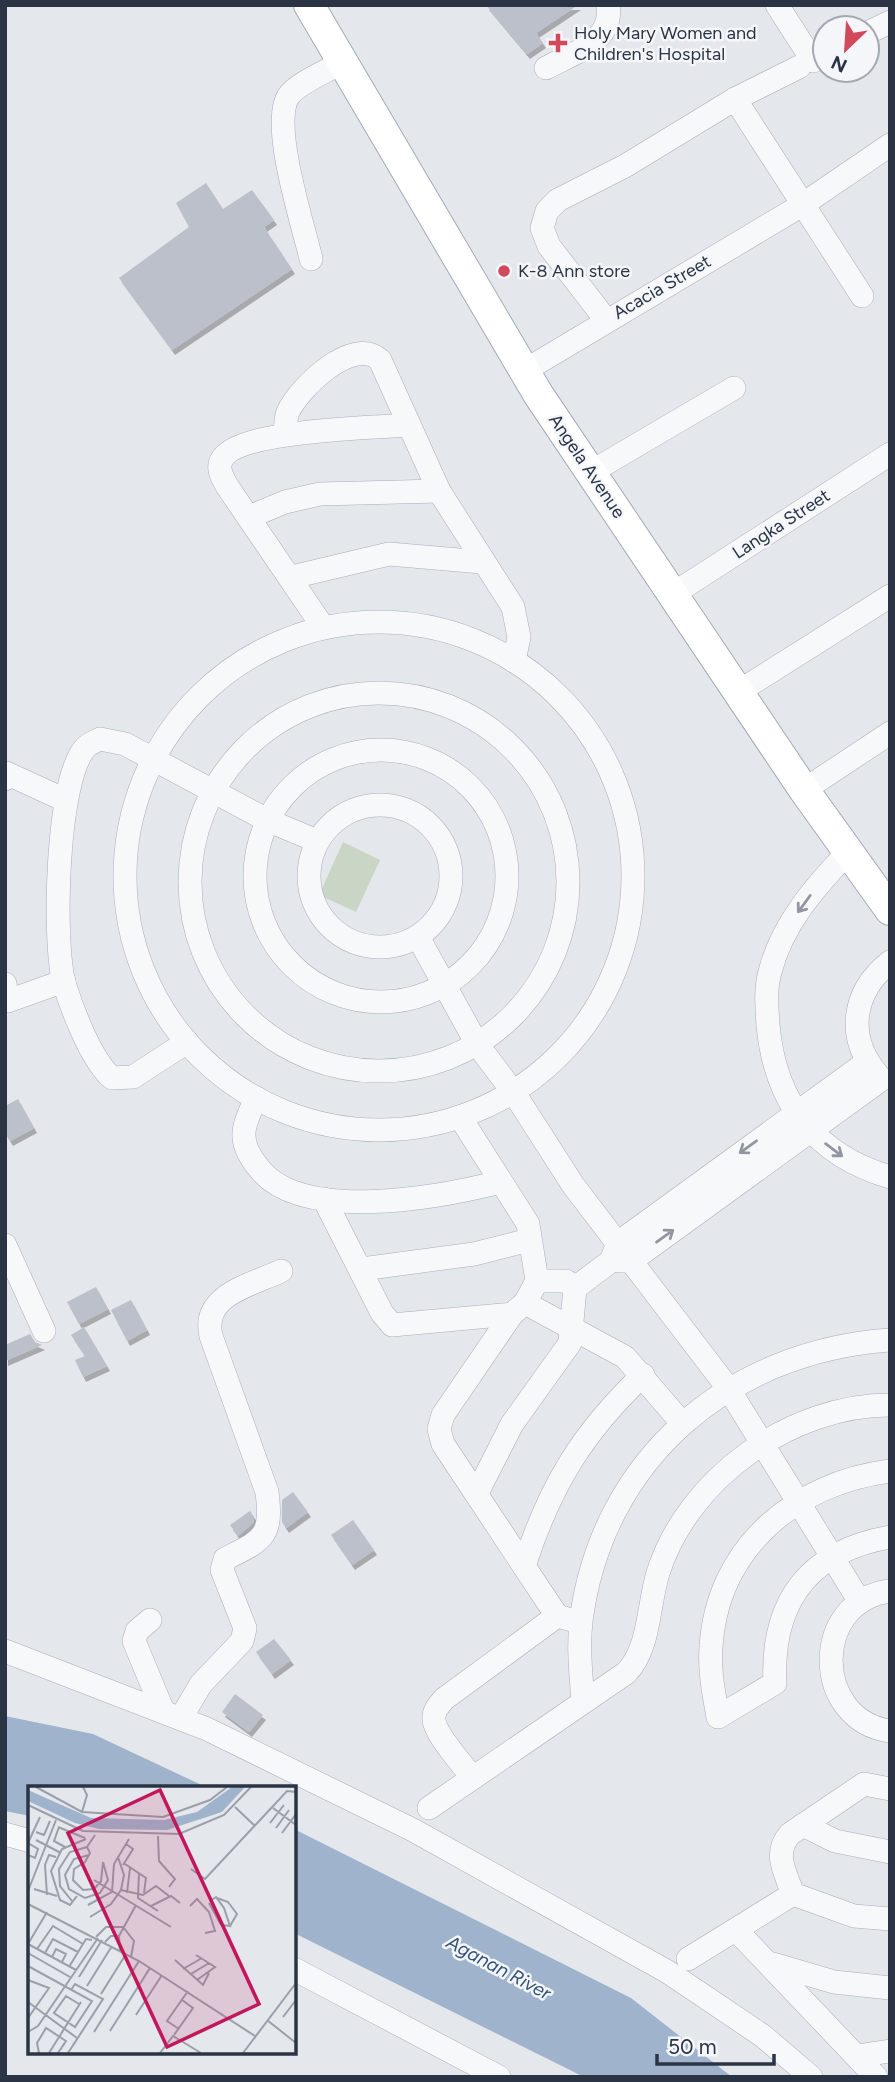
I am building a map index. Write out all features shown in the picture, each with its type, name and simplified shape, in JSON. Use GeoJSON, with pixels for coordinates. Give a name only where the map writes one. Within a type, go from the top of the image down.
{"type":"FeatureCollection","features":[{"type":"Feature","properties":{"kind":"main road","name":"Angela Avenue"},"geometry":{"type":"LineString","coordinates":[[309,5],[524,371],[804,790],[848,852],[886,897]]}},
{"type":"Feature","properties":{"kind":"street"},"geometry":{"type":"LineString","coordinates":[[546,68],[599,39],[606,29],[608,5]]}},
{"type":"Feature","properties":{"kind":"street"},"geometry":{"type":"LineString","coordinates":[[777,5],[811,58]]}},
{"type":"Feature","properties":{"kind":"street"},"geometry":{"type":"LineString","coordinates":[[311,259],[282,132],[282,109],[290,93],[342,62]]}},
{"type":"Feature","properties":{"kind":"street"},"geometry":{"type":"LineString","coordinates":[[606,320],[549,246],[542,228],[547,211],[558,200],[625,166],[736,99],[799,67]]}},
{"type":"Feature","properties":{"kind":"street"},"geometry":{"type":"LineString","coordinates":[[736,99],[862,296]]}},
{"type":"Feature","properties":{"kind":"street","name":"Acacia Street"},"geometry":{"type":"LineString","coordinates":[[524,371],[802,205],[890,145]]}},
{"type":"Feature","properties":{"kind":"street"},"geometry":{"type":"LineString","coordinates":[[285,434],[288,412],[296,398],[325,369],[349,356],[365,353],[380,359],[439,491],[513,607],[519,637],[513,661]]}},
{"type":"Feature","properties":{"kind":"street"},"geometry":{"type":"LineString","coordinates":[[591,472],[734,388]]}},
{"type":"Feature","properties":{"kind":"street"},"geometry":{"type":"LineString","coordinates":[[323,627],[222,476],[220,461],[232,449],[285,434],[409,425]]}},
{"type":"Feature","properties":{"kind":"street","name":"Langka Street"},"geometry":{"type":"LineString","coordinates":[[673,594],[890,454]]}},
{"type":"Feature","properties":{"kind":"street"},"geometry":{"type":"LineString","coordinates":[[249,516],[285,502],[320,494],[439,491]]}},
{"type":"Feature","properties":{"kind":"street"},"geometry":{"type":"LineString","coordinates":[[292,577],[389,554],[482,562]]}},
{"type":"Feature","properties":{"kind":"street"},"geometry":{"type":"LineString","coordinates":[[738,692],[890,596]]}},
{"type":"Feature","properties":{"kind":"street"},"geometry":{"type":"LineString","coordinates":[[382,621],[414,624],[477,641],[513,661],[558,695],[599,747],[625,807],[635,872],[628,938],[604,999],[565,1051],[514,1093],[460,1118],[419,1127],[377,1130],[335,1126],[294,1115],[256,1098],[222,1075],[187,1042],[153,992],[139,961],[125,894],[129,826],[151,757],[192,702],[220,677],[250,656],[283,640],[323,627],[382,621]]}},
{"type":"Feature","properties":{"kind":"street"},"geometry":{"type":"LineString","coordinates":[[395,694],[449,707],[474,719],[518,754],[550,801],[560,826],[569,881],[567,909],[556,950],[538,987],[507,1022],[477,1044],[446,1060],[412,1069],[377,1072],[342,1068],[308,1058],[288,1047],[249,1020],[226,994],[208,964],[195,931],[189,896],[190,862],[197,827],[212,790],[242,750],[287,716],[339,697],[395,694]]}},
{"type":"Feature","properties":{"kind":"street"},"geometry":{"type":"LineString","coordinates":[[804,790],[890,733]]}},
{"type":"Feature","properties":{"kind":"street"},"geometry":{"type":"LineString","coordinates":[[187,1042],[133,1077],[112,1078],[83,1031],[64,981],[58,916],[65,800],[86,748],[100,739],[125,744],[267,820],[317,841]]}},
{"type":"Feature","properties":{"kind":"street"},"geometry":{"type":"LineString","coordinates":[[394,751],[428,760],[468,786],[484,803],[503,846],[506,893],[491,938],[477,957],[445,984],[411,998],[380,1001],[338,993],[319,985],[293,966],[269,932],[260,912],[255,881],[257,850],[267,820],[295,782],[336,758],[359,752],[394,751]]}},
{"type":"Feature","properties":{"kind":"street"},"geometry":{"type":"LineString","coordinates":[[6,775],[65,800]]}},
{"type":"Feature","properties":{"kind":"street"},"geometry":{"type":"LineString","coordinates":[[393,806],[425,821],[446,849],[451,884],[439,917],[418,937],[395,946],[377,948],[351,941],[328,926],[317,911],[309,885],[310,858],[317,841],[341,815],[358,808],[393,806]]}},
{"type":"Feature","properties":{"kind":"street"},"geometry":{"type":"LineString","coordinates":[[848,852],[797,912],[778,948],[769,974],[767,1005],[770,1044],[783,1092],[803,1122],[857,1165],[890,1177]]}},
{"type":"Feature","properties":{"kind":"street"},"geometry":{"type":"LineString","coordinates":[[418,937],[477,1044],[514,1093],[620,1255],[727,1388],[834,1554],[860,1602]]}},
{"type":"Feature","properties":{"kind":"street"},"geometry":{"type":"LineString","coordinates":[[575,1288],[803,1122],[879,1075],[859,1045],[857,1008],[874,975],[890,962]]}},
{"type":"Feature","properties":{"kind":"street"},"geometry":{"type":"LineString","coordinates":[[6,996],[64,981]]}},
{"type":"Feature","properties":{"kind":"street"},"geometry":{"type":"LineString","coordinates":[[256,1098],[243,1131],[244,1144],[251,1158],[267,1179],[324,1199],[407,1201],[452,1194],[500,1182]]}},
{"type":"Feature","properties":{"kind":"street"},"geometry":{"type":"LineString","coordinates":[[460,1118],[528,1224],[537,1280],[443,1415],[439,1429],[443,1444],[557,1616],[581,1622]]}},
{"type":"Feature","properties":{"kind":"street"},"geometry":{"type":"LineString","coordinates":[[324,1199],[362,1269],[382,1313],[391,1325],[519,1309],[570,1327],[613,1349],[643,1375],[681,1423]]}},
{"type":"Feature","properties":{"kind":"street"},"geometry":{"type":"LineString","coordinates":[[362,1269],[474,1254],[529,1240]]}},
{"type":"Feature","properties":{"kind":"street"},"geometry":{"type":"LineString","coordinates":[[5,1245],[44,1331]]}},
{"type":"Feature","properties":{"kind":"street"},"geometry":{"type":"LineString","coordinates":[[172,1715],[242,1641],[246,1628],[244,1618],[223,1578],[225,1559],[260,1542],[267,1532],[270,1517],[267,1492],[211,1336],[208,1323],[210,1312],[221,1299],[281,1271]]}},
{"type":"Feature","properties":{"kind":"street"},"geometry":{"type":"LineString","coordinates":[[477,1493],[512,1424],[570,1343],[570,1327],[576,1301],[575,1288],[566,1281],[537,1280]]}},
{"type":"Feature","properties":{"kind":"street"},"geometry":{"type":"LineString","coordinates":[[583,1701],[581,1622],[590,1577],[604,1534],[624,1494],[650,1456],[681,1423],[727,1388],[767,1367],[810,1352],[853,1343],[890,1340]]}},
{"type":"Feature","properties":{"kind":"street"},"geometry":{"type":"LineString","coordinates":[[524,1566],[538,1523],[557,1481],[581,1442],[610,1407],[643,1375]]}},
{"type":"Feature","properties":{"kind":"street"},"geometry":{"type":"LineString","coordinates":[[429,1808],[638,1661],[658,1572],[674,1538],[696,1504],[724,1472],[762,1444],[792,1428],[834,1413],[871,1405],[890,1405]]}},
{"type":"Feature","properties":{"kind":"street"},"geometry":{"type":"LineString","coordinates":[[890,1471],[861,1475],[828,1485],[798,1501],[770,1523],[747,1549],[729,1579],[717,1612],[711,1647],[712,1682],[718,1717],[775,1683],[773,1653],[783,1615],[791,1596],[810,1573],[834,1554],[863,1541],[890,1537]]}},
{"type":"Feature","properties":{"kind":"street"},"geometry":{"type":"LineString","coordinates":[[890,1591],[860,1602],[845,1616],[834,1634],[829,1654],[830,1675],[837,1694],[850,1711],[866,1723],[890,1731]]}},
{"type":"Feature","properties":{"kind":"street"},"geometry":{"type":"LineString","coordinates":[[472,1777],[439,1732],[433,1720],[436,1709],[444,1699],[557,1616]]}},
{"type":"Feature","properties":{"kind":"street"},"geometry":{"type":"LineString","coordinates":[[150,1620],[137,1631],[134,1641],[172,1715]]}},
{"type":"Feature","properties":{"kind":"street"},"geometry":{"type":"LineString","coordinates":[[5,1651],[172,1715],[413,1830],[667,1972],[762,2036],[811,2077]]}},
{"type":"Feature","properties":{"kind":"street"},"geometry":{"type":"LineString","coordinates":[[890,1789],[864,1784],[780,1844],[783,1868],[793,1894],[854,1916],[890,1919]]}},
{"type":"Feature","properties":{"kind":"street"},"geometry":{"type":"LineString","coordinates":[[803,1825],[835,1841],[890,1852]]}},
{"type":"Feature","properties":{"kind":"street"},"geometry":{"type":"LineString","coordinates":[[5,1834],[28,1840]]}},
{"type":"Feature","properties":{"kind":"street"},"geometry":{"type":"LineString","coordinates":[[688,1959],[793,1894]]}},
{"type":"Feature","properties":{"kind":"street"},"geometry":{"type":"LineString","coordinates":[[736,1930],[876,2077]]}},
{"type":"Feature","properties":{"kind":"street"},"geometry":{"type":"LineString","coordinates":[[768,1962],[834,1982],[890,1987]]}},
{"type":"Feature","properties":{"kind":"street"},"geometry":{"type":"LineString","coordinates":[[296,1970],[499,2077]]}},
{"type":"Feature","properties":{"kind":"street"},"geometry":{"type":"LineString","coordinates":[[857,2056],[890,2051]]}},
{"type":"Feature","properties":{"kind":"green space"},"geometry":{"type":"Polygon","coordinates":[[[343,842],[380,860],[356,912],[319,895],[343,842]]]}},
{"type":"Feature","properties":{"kind":"water"},"geometry":{"type":"Polygon","coordinates":[[[5,1716],[93,1734],[204,1786],[28,1786],[28,1816],[5,1811],[5,1716]]]}},
{"type":"Feature","properties":{"kind":"water","name":"Aganan River"},"geometry":{"type":"Polygon","coordinates":[[[296,1830],[631,1998],[732,2077],[584,2077],[296,1934],[296,1830]]]}},
{"type":"Feature","properties":{"kind":"building","name":"Holy Mary Women and Children's Hospital"},"geometry":{"type":"Polygon","coordinates":[[[486,5],[578,5],[536,33],[543,43],[527,54],[486,5]]]}},
{"type":"Feature","properties":{"kind":"building"},"geometry":{"type":"Polygon","coordinates":[[[206,183],[223,209],[252,190],[274,220],[264,227],[292,269],[172,350],[119,278],[189,227],[176,203],[206,183]]]}},
{"type":"Feature","properties":{"kind":"building"},"geometry":{"type":"Polygon","coordinates":[[[18,1099],[34,1128],[10,1141],[5,1133],[5,1106],[18,1099]]]}},
{"type":"Feature","properties":{"kind":"building"},"geometry":{"type":"Polygon","coordinates":[[[96,1287],[108,1309],[79,1324],[67,1302],[96,1287]]]}},
{"type":"Feature","properties":{"kind":"building"},"geometry":{"type":"Polygon","coordinates":[[[131,1300],[147,1330],[127,1341],[111,1310],[131,1300]]]}},
{"type":"Feature","properties":{"kind":"building"},"geometry":{"type":"Polygon","coordinates":[[[84,1327],[107,1366],[83,1377],[75,1360],[85,1356],[71,1335],[84,1327]]]}},
{"type":"Feature","properties":{"kind":"building"},"geometry":{"type":"Polygon","coordinates":[[[30,1334],[35,1342],[42,1345],[5,1361],[5,1345],[30,1334]]]}},
{"type":"Feature","properties":{"kind":"building"},"geometry":{"type":"Polygon","coordinates":[[[293,1492],[308,1512],[286,1528],[282,1522],[282,1500],[293,1492]]]}},
{"type":"Feature","properties":{"kind":"building"},"geometry":{"type":"Polygon","coordinates":[[[250,1511],[254,1517],[253,1523],[238,1536],[230,1525],[250,1511]]]}},
{"type":"Feature","properties":{"kind":"building"},"geometry":{"type":"Polygon","coordinates":[[[353,1520],[374,1550],[352,1565],[331,1535],[353,1520]]]}},
{"type":"Feature","properties":{"kind":"building"},"geometry":{"type":"Polygon","coordinates":[[[274,1639],[291,1660],[272,1674],[256,1652],[274,1639]]]}},
{"type":"Feature","properties":{"kind":"building"},"geometry":{"type":"Polygon","coordinates":[[[235,1694],[263,1715],[249,1732],[222,1712],[235,1694]]]}},
{"type":"Feature","properties":{"kind":"place","name":"Holy Mary Women and Children's Hospital"},"geometry":{"type":"Point","coordinates":[558,43]}},
{"type":"Feature","properties":{"kind":"place","name":"K-8 Ann store"},"geometry":{"type":"Point","coordinates":[504,271]}}]}
